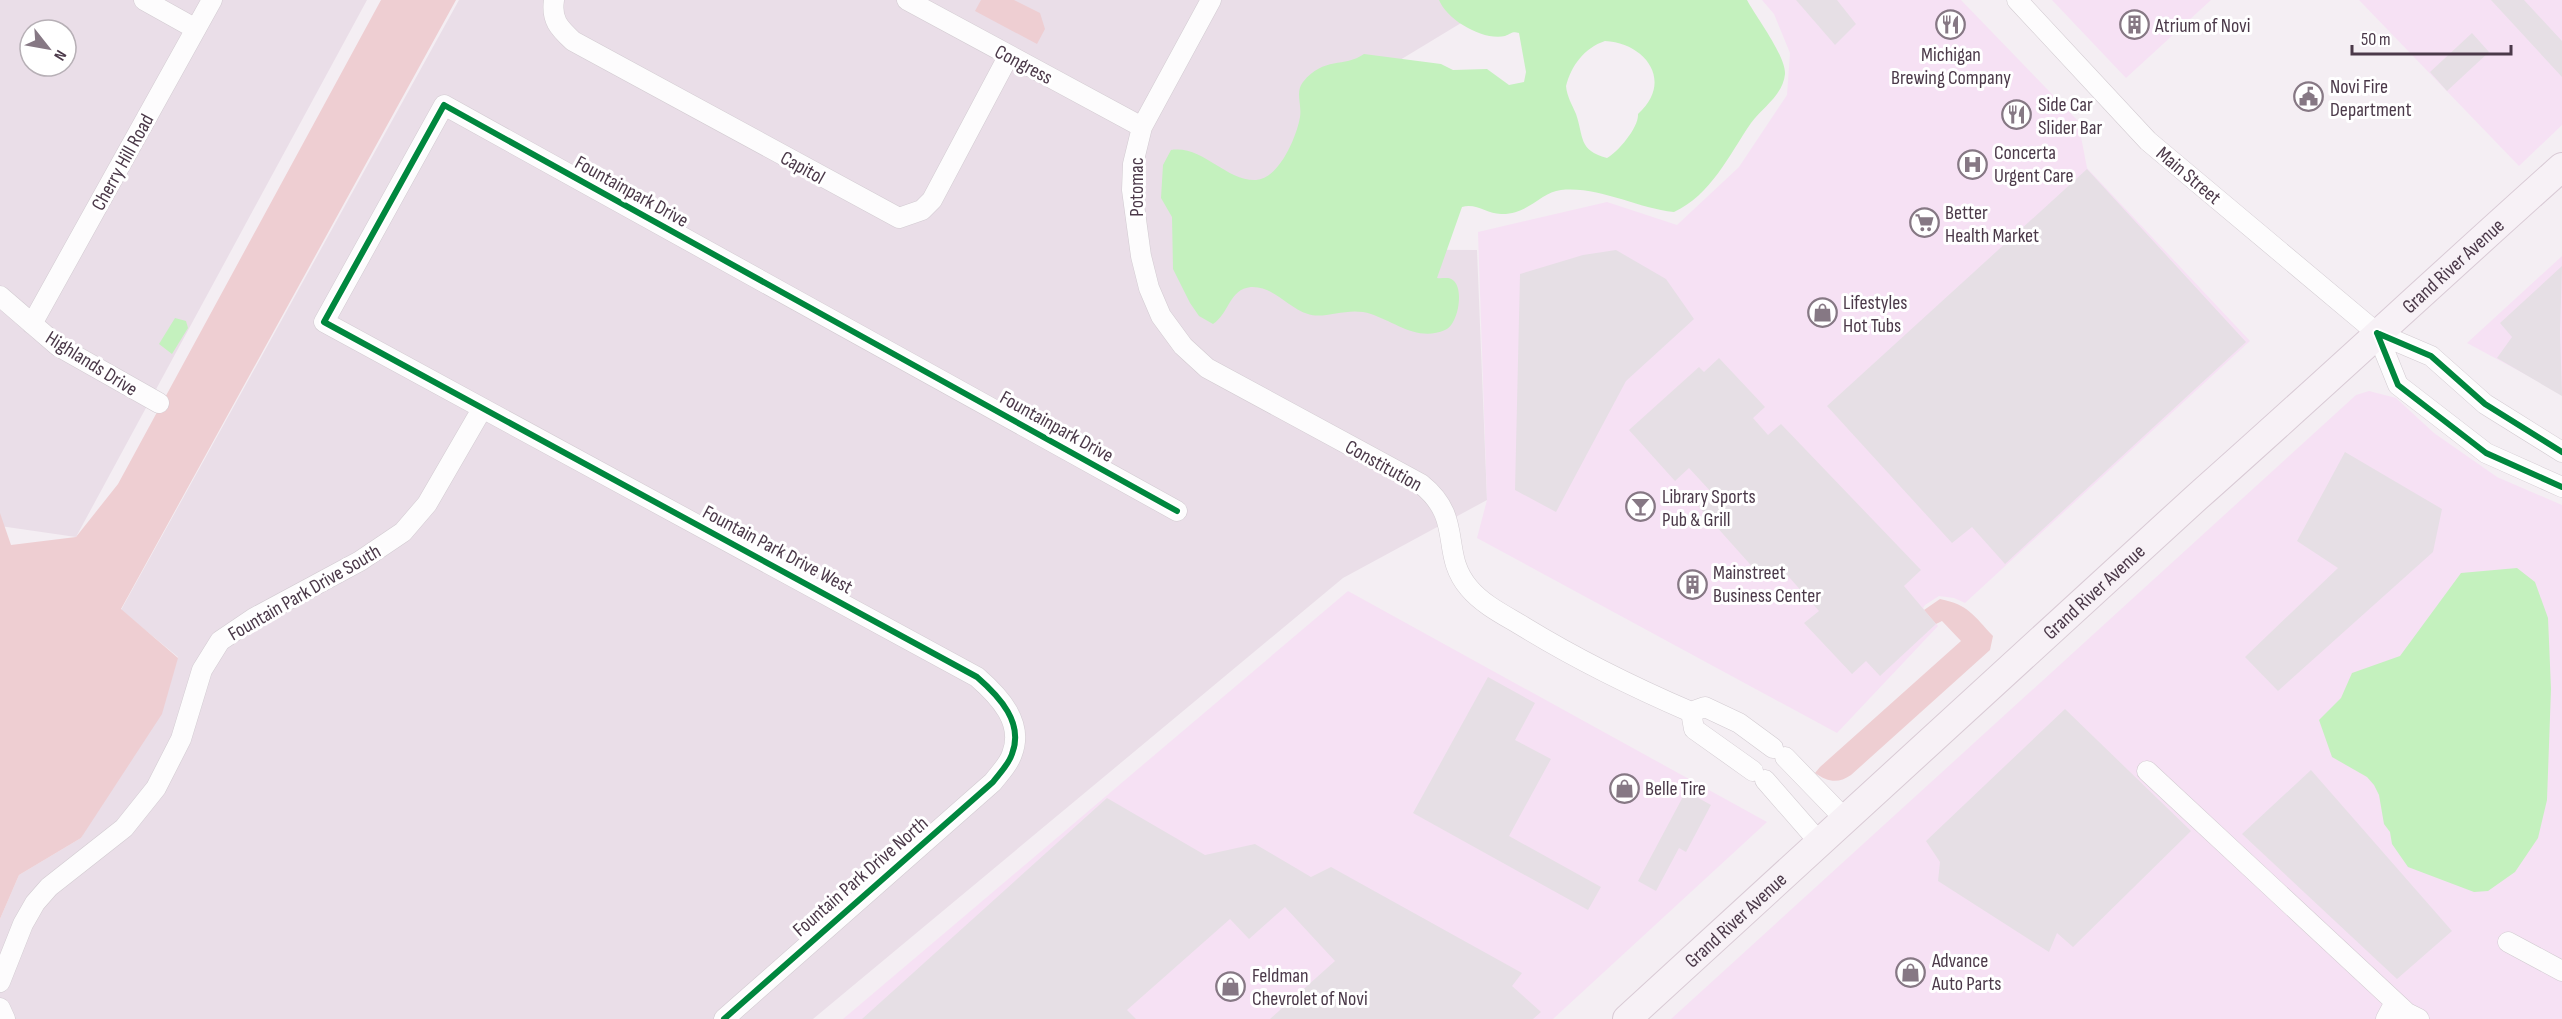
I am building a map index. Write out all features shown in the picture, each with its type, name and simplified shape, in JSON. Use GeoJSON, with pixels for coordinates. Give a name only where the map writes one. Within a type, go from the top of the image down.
{"type":"FeatureCollection","features":[{"type":"Feature","properties":{"kind":"main road","name":"Grand River Avenue"},"geometry":{"type":"LineString","coordinates":[[1627,1019],[2196,498],[2260,443],[2377,333],[2562,167]]}},
{"type":"Feature","properties":{"kind":"street"},"geometry":{"type":"LineString","coordinates":[[144,0],[196,29]]}},
{"type":"Feature","properties":{"kind":"street","name":"Cherry Hill Road"},"geometry":{"type":"LineString","coordinates":[[32,324],[212,0]]}},
{"type":"Feature","properties":{"kind":"street","name":"Capitol"},"geometry":{"type":"LineString","coordinates":[[554,0],[554,19],[559,28],[573,41],[899,218],[922,210],[932,200],[1009,55]]}},
{"type":"Feature","properties":{"kind":"street","name":"Congress"},"geometry":{"type":"LineString","coordinates":[[907,0],[1142,127]]}},
{"type":"Feature","properties":{"kind":"street","name":"Potomac"},"geometry":{"type":"LineString","coordinates":[[1183,346],[1161,316],[1149,288],[1132,190],[1133,164],[1142,127],[1210,0]]}},
{"type":"Feature","properties":{"kind":"street","name":"Main Street"},"geometry":{"type":"LineString","coordinates":[[2017,0],[2148,141],[2377,333]]}},
{"type":"Feature","properties":{"kind":"street","name":"Fountainpark Drive"},"geometry":{"type":"LineString","coordinates":[[482,408],[324,322],[444,105],[1177,512]]}},
{"type":"Feature","properties":{"kind":"street","name":"Highlands Drive"},"geometry":{"type":"LineString","coordinates":[[0,296],[58,346],[159,403]]}},
{"type":"Feature","properties":{"kind":"street"},"geometry":{"type":"LineString","coordinates":[[2377,333],[2432,356],[2485,404],[2562,452]]}},
{"type":"Feature","properties":{"kind":"street"},"geometry":{"type":"LineString","coordinates":[[2377,333],[2398,385],[2486,453],[2562,488]]}},
{"type":"Feature","properties":{"kind":"street","name":"Constitution"},"geometry":{"type":"LineString","coordinates":[[1183,346],[1207,368],[1421,484],[1435,495],[1448,519],[1460,574],[1481,599],[1581,661],[1691,712],[1705,707],[1722,714],[1779,753],[1845,819]]}},
{"type":"Feature","properties":{"kind":"street","name":"Fountain Park Drive West"},"geometry":{"type":"LineString","coordinates":[[482,408],[837,598],[977,677],[996,694],[1016,726],[1012,754]]}},
{"type":"Feature","properties":{"kind":"street","name":"Fountain Park Drive South"},"geometry":{"type":"LineString","coordinates":[[0,982],[23,924],[35,903],[49,887],[124,828],[156,788],[181,739],[202,670],[220,641],[254,618],[360,561],[403,531],[427,504],[482,408]]}},
{"type":"Feature","properties":{"kind":"street"},"geometry":{"type":"LineString","coordinates":[[1691,712],[1694,729],[1759,775],[1820,843]]}},
{"type":"Feature","properties":{"kind":"street","name":"Fountain Park Drive North"},"geometry":{"type":"LineString","coordinates":[[724,1019],[993,782],[1012,754]]}},
{"type":"Feature","properties":{"kind":"street"},"geometry":{"type":"LineString","coordinates":[[2147,771],[2395,1002],[2419,1019]]}},
{"type":"Feature","properties":{"kind":"street"},"geometry":{"type":"LineString","coordinates":[[2508,942],[2562,971]]}},
{"type":"Feature","properties":{"kind":"street"},"geometry":{"type":"LineString","coordinates":[[2386,1019],[2395,1002]]}},
{"type":"Feature","properties":{"kind":"street"},"geometry":{"type":"LineString","coordinates":[[0,1008],[5,1019]]}},
{"type":"Feature","properties":{"kind":"shaded area"},"geometry":{"type":"Polygon","coordinates":[[[0,0],[367,0],[76,537],[0,526],[0,0]]]}},
{"type":"Feature","properties":{"kind":"shaded area"},"geometry":{"type":"Polygon","coordinates":[[[381,0],[456,0],[121,609],[178,658],[162,714],[81,838],[19,875],[0,919],[0,513],[11,545],[76,537],[118,484],[381,0]]]}},
{"type":"Feature","properties":{"kind":"shaded area"},"geometry":{"type":"Polygon","coordinates":[[[459,0],[1499,0],[1367,80],[1280,249],[1477,250],[1487,500],[1343,578],[813,1019],[0,1019],[0,919],[19,875],[81,838],[178,657],[121,610],[459,0]]]}},
{"type":"Feature","properties":{"kind":"shaded area"},"geometry":{"type":"Polygon","coordinates":[[[981,0],[1014,0],[1040,13],[1045,29],[1037,44],[975,11],[981,0]]]}},
{"type":"Feature","properties":{"kind":"shaded area"},"geometry":{"type":"Polygon","coordinates":[[[1439,0],[1747,0],[1776,47],[1785,74],[1777,95],[1751,123],[1709,185],[1687,205],[1674,212],[1603,194],[1575,190],[1554,192],[1511,213],[1496,214],[1472,206],[1462,207],[1437,278],[1452,279],[1459,292],[1456,315],[1450,327],[1445,330],[1425,334],[1407,330],[1371,314],[1354,311],[1322,315],[1308,314],[1267,290],[1251,287],[1238,292],[1213,324],[1199,316],[1173,269],[1172,217],[1161,198],[1163,165],[1171,150],[1193,153],[1245,179],[1264,178],[1279,165],[1291,145],[1300,117],[1299,90],[1303,82],[1326,65],[1349,61],[1364,54],[1441,64],[1453,70],[1487,69],[1509,85],[1524,82],[1526,72],[1519,33],[1496,37],[1477,32],[1458,21],[1439,0]],[[1605,41],[1591,48],[1575,65],[1566,86],[1584,142],[1591,151],[1607,158],[1622,145],[1632,132],[1638,114],[1649,102],[1654,89],[1654,77],[1650,66],[1633,49],[1620,43],[1605,41]]]}},
{"type":"Feature","properties":{"kind":"shaded area"},"geometry":{"type":"Polygon","coordinates":[[[1762,0],[1961,0],[2078,121],[2087,168],[2250,341],[1965,603],[1954,598],[1939,596],[1925,605],[1923,608],[1938,626],[1837,733],[1477,538],[1487,500],[1478,232],[1607,202],[1677,225],[1739,167],[1787,95],[1790,53],[1774,14],[1762,0]]]}},
{"type":"Feature","properties":{"kind":"shaded area"},"geometry":{"type":"Polygon","coordinates":[[[1796,0],[1837,0],[1856,24],[1835,45],[1796,0]]]}},
{"type":"Feature","properties":{"kind":"shaded area"},"geometry":{"type":"Polygon","coordinates":[[[2052,0],[2211,0],[2126,78],[2052,0]]]}},
{"type":"Feature","properties":{"kind":"shaded area"},"geometry":{"type":"Polygon","coordinates":[[[2359,0],[2562,0],[2562,125],[2519,166],[2359,0]]]}},
{"type":"Feature","properties":{"kind":"shaded area"},"geometry":{"type":"Polygon","coordinates":[[[2491,0],[2524,0],[2562,41],[2562,77],[2491,0]]]}},
{"type":"Feature","properties":{"kind":"shaded area"},"geometry":{"type":"Polygon","coordinates":[[[2472,33],[2489,52],[2447,91],[2430,72],[2472,33]]]}},
{"type":"Feature","properties":{"kind":"shaded area"},"geometry":{"type":"Polygon","coordinates":[[[2087,169],[2246,342],[2005,564],[1972,527],[1952,543],[1827,406],[2087,169]]]}},
{"type":"Feature","properties":{"kind":"shaded area"},"geometry":{"type":"Polygon","coordinates":[[[1616,250],[1666,279],[1694,319],[1626,381],[1556,512],[1515,490],[1520,274],[1583,255],[1616,250]]]}},
{"type":"Feature","properties":{"kind":"shaded area"},"geometry":{"type":"Polygon","coordinates":[[[2562,256],[2562,394],[2467,343],[2562,256]]]}},
{"type":"Feature","properties":{"kind":"shaded area"},"geometry":{"type":"Polygon","coordinates":[[[2562,266],[2560,332],[2562,396],[2497,358],[2512,337],[2500,323],[2562,266]]]}},
{"type":"Feature","properties":{"kind":"shaded area"},"geometry":{"type":"Polygon","coordinates":[[[175,318],[186,321],[188,328],[172,354],[159,344],[175,318]]]}},
{"type":"Feature","properties":{"kind":"shaded area"},"geometry":{"type":"Polygon","coordinates":[[[1719,358],[1765,407],[1753,418],[1768,435],[1781,424],[1921,570],[1904,586],[1936,624],[1880,676],[1866,661],[1852,674],[1804,623],[1819,611],[1781,568],[1765,581],[1698,506],[1712,493],[1689,468],[1675,481],[1629,430],[1699,367],[1704,372],[1719,358]]]}},
{"type":"Feature","properties":{"kind":"shaded area"},"geometry":{"type":"Polygon","coordinates":[[[2369,391],[2396,398],[2434,433],[2497,477],[2562,505],[2562,1019],[1671,1019],[2356,395],[2369,391]]]}},
{"type":"Feature","properties":{"kind":"shaded area"},"geometry":{"type":"Polygon","coordinates":[[[2345,452],[2442,509],[2433,552],[2278,691],[2245,657],[2338,568],[2297,541],[2345,452]]]}},
{"type":"Feature","properties":{"kind":"shaded area"},"geometry":{"type":"Polygon","coordinates":[[[2517,568],[2535,582],[2548,618],[2551,689],[2547,800],[2538,838],[2515,872],[2488,891],[2474,892],[2408,867],[2392,844],[2390,832],[2384,824],[2379,795],[2374,785],[2367,777],[2332,757],[2319,720],[2341,698],[2352,673],[2400,656],[2461,573],[2517,568]]]}},
{"type":"Feature","properties":{"kind":"shaded area"},"geometry":{"type":"Polygon","coordinates":[[[1348,591],[1767,822],[1553,1019],[843,1019],[1348,591]]]}},
{"type":"Feature","properties":{"kind":"shaded area"},"geometry":{"type":"Polygon","coordinates":[[[1940,599],[1958,604],[1975,617],[1993,636],[1990,650],[1851,775],[1842,780],[1833,781],[1815,773],[1961,641],[1942,621],[1936,624],[1924,610],[1940,599]]]}},
{"type":"Feature","properties":{"kind":"shaded area"},"geometry":{"type":"Polygon","coordinates":[[[1488,677],[1535,703],[1515,740],[1551,759],[1509,836],[1601,887],[1588,910],[1413,813],[1488,677]]]}},
{"type":"Feature","properties":{"kind":"shaded area"},"geometry":{"type":"Polygon","coordinates":[[[2065,709],[2191,831],[2073,947],[2057,933],[2049,952],[1938,881],[1940,862],[1926,841],[2065,709]]]}},
{"type":"Feature","properties":{"kind":"shaded area"},"geometry":{"type":"Polygon","coordinates":[[[2311,770],[2452,931],[2397,979],[2242,834],[2311,770]]]}},
{"type":"Feature","properties":{"kind":"shaded area"},"geometry":{"type":"Polygon","coordinates":[[[1686,791],[1711,805],[1686,852],[1679,848],[1656,891],[1638,881],[1686,791]]]}},
{"type":"Feature","properties":{"kind":"shaded area"},"geometry":{"type":"Polygon","coordinates":[[[1107,798],[1205,855],[1255,844],[1311,877],[1331,867],[1522,973],[1512,986],[1541,1012],[1533,1019],[1270,1019],[1335,961],[1285,907],[1249,939],[1230,919],[1127,1010],[1136,1019],[862,1019],[1107,798]]]}},
{"type":"Feature","properties":{"kind":"cycle path"},"geometry":{"type":"LineString","coordinates":[[724,1019],[993,782],[1012,754],[1015,743],[1012,721],[1008,711],[994,693],[977,677],[324,322],[444,105],[1177,511]]}},
{"type":"Feature","properties":{"kind":"cycle path"},"geometry":{"type":"LineString","coordinates":[[2377,333],[2398,385],[2486,453],[2562,487]]}},
{"type":"Feature","properties":{"kind":"cycle path"},"geometry":{"type":"LineString","coordinates":[[2377,333],[2431,356],[2485,404],[2562,452]]}},
{"type":"Feature","properties":{"kind":"place","name":"Michigan Brewing Company"},"geometry":{"type":"Point","coordinates":[1951,24]}},
{"type":"Feature","properties":{"kind":"place","name":"Atrium of Novi"},"geometry":{"type":"Point","coordinates":[2134,25]}},
{"type":"Feature","properties":{"kind":"place","name":"Novi Fire Department"},"geometry":{"type":"Point","coordinates":[2309,97]}},
{"type":"Feature","properties":{"kind":"place","name":"Side Car Slider Bar"},"geometry":{"type":"Point","coordinates":[2017,115]}},
{"type":"Feature","properties":{"kind":"place","name":"Concerta Urgent Care"},"geometry":{"type":"Point","coordinates":[1973,164]}},
{"type":"Feature","properties":{"kind":"place","name":"Better Health Market"},"geometry":{"type":"Point","coordinates":[1924,223]}},
{"type":"Feature","properties":{"kind":"place","name":"Lifestyles Hot Tubs"},"geometry":{"type":"Point","coordinates":[1822,313]}},
{"type":"Feature","properties":{"kind":"place","name":"Library Sports Pub & Grill"},"geometry":{"type":"Point","coordinates":[1641,507]}},
{"type":"Feature","properties":{"kind":"place","name":"Mainstreet Business Center"},"geometry":{"type":"Point","coordinates":[1692,584]}},
{"type":"Feature","properties":{"kind":"place","name":"Belle Tire"},"geometry":{"type":"Point","coordinates":[1624,788]}},
{"type":"Feature","properties":{"kind":"place","name":"Advance Auto Parts"},"geometry":{"type":"Point","coordinates":[1911,972]}},
{"type":"Feature","properties":{"kind":"place","name":"Feldman Chevrolet of Novi"},"geometry":{"type":"Point","coordinates":[1231,986]}}]}
